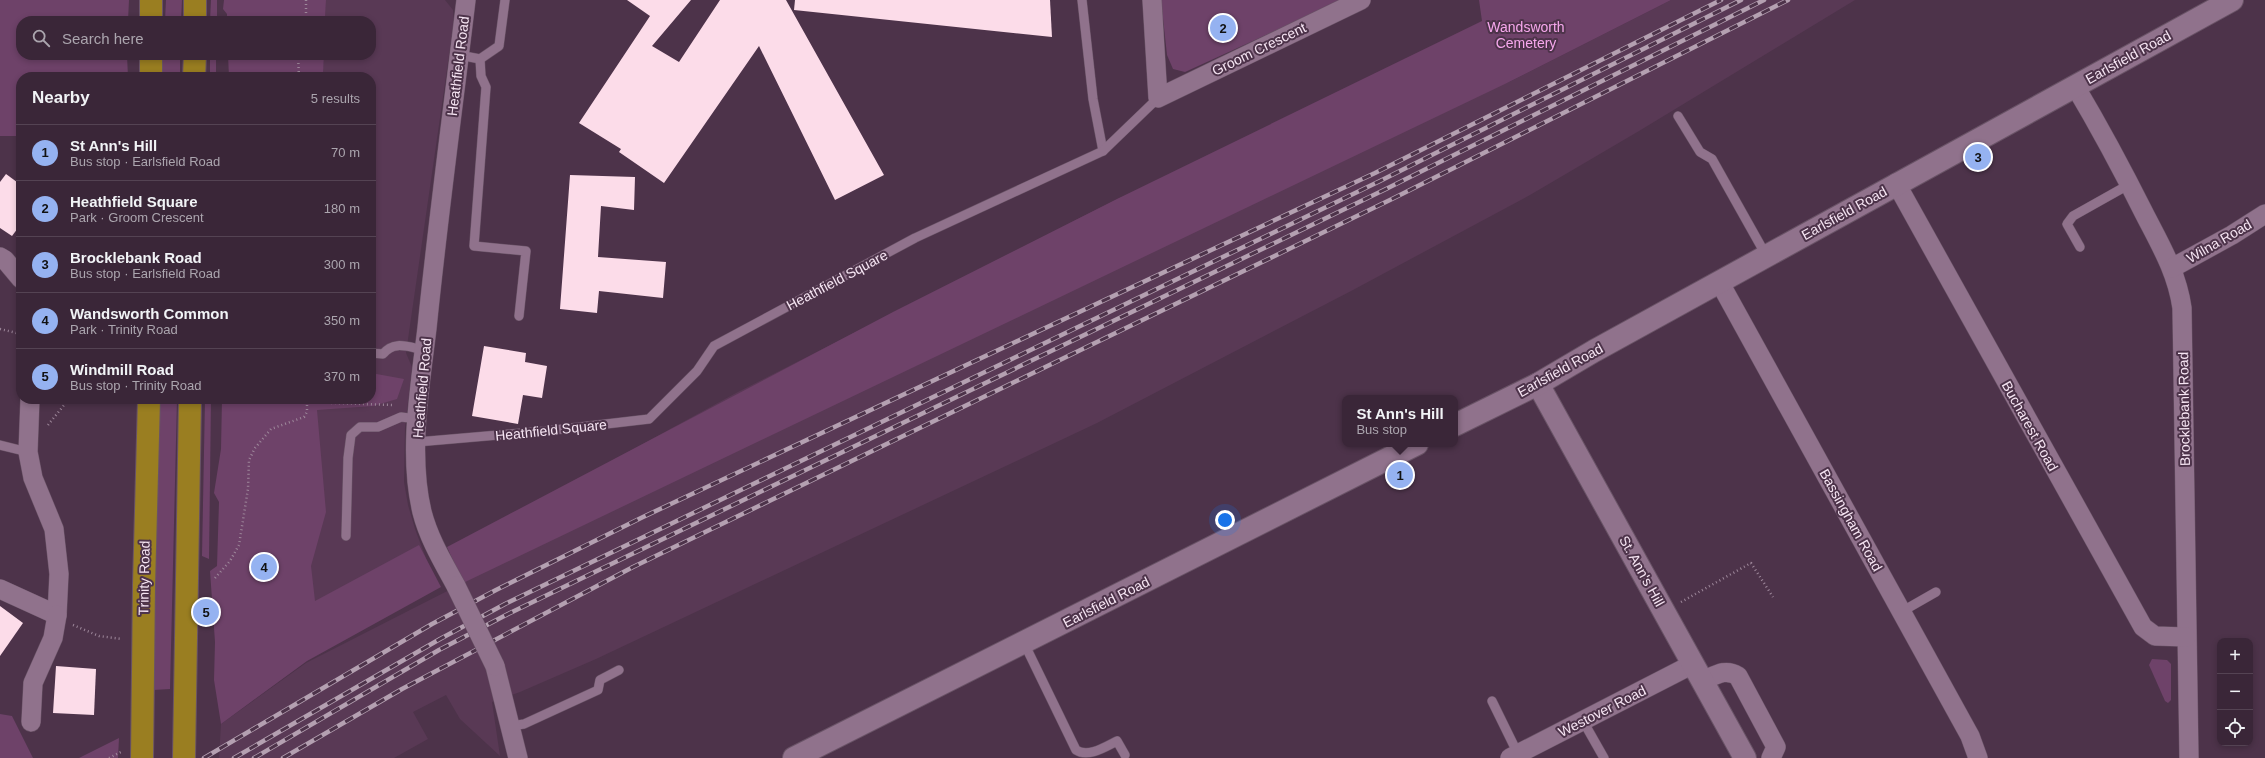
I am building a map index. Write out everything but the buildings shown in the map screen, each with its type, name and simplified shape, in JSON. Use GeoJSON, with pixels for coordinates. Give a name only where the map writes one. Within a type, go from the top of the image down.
{"type":"FeatureCollection","features":[{"type":"Feature","properties":{"kind":"highway"},"geometry":{"type":"LineString","coordinates":[[151,0],[151,16]]}},
{"type":"Feature","properties":{"kind":"highway"},"geometry":{"type":"LineString","coordinates":[[195,0],[195,16]]}},
{"type":"Feature","properties":{"kind":"highway"},"geometry":{"type":"LineString","coordinates":[[151,60],[151,72]]}},
{"type":"Feature","properties":{"kind":"highway"},"geometry":{"type":"LineString","coordinates":[[194,72],[195,60]]}},
{"type":"Feature","properties":{"kind":"highway","name":"Trinity Road"},"geometry":{"type":"LineString","coordinates":[[143,748],[144,585],[149,404]]}},
{"type":"Feature","properties":{"kind":"highway"},"geometry":{"type":"LineString","coordinates":[[184,758],[190,404]]}},
{"type":"Feature","properties":{"kind":"main road","name":"Earlsfield Road"},"geometry":{"type":"LineString","coordinates":[[1458,424],[1538,384],[1594,351],[2232,0]]}},
{"type":"Feature","properties":{"kind":"main road","name":"St. Ann's Hill"},"geometry":{"type":"LineString","coordinates":[[1538,384],[1745,758]]}},
{"type":"Feature","properties":{"kind":"main road","name":"Earlsfield Road"},"geometry":{"type":"LineString","coordinates":[[794,758],[1411,447]]}},
{"type":"Feature","properties":{"kind":"street","name":"Heathfield Road"},"geometry":{"type":"LineString","coordinates":[[466,0],[424,350],[418,412],[417,474],[422,511],[431,540],[456,586],[495,666],[518,758]]}},
{"type":"Feature","properties":{"kind":"street"},"geometry":{"type":"LineString","coordinates":[[1152,0],[1158,98]]}},
{"type":"Feature","properties":{"kind":"street","name":"Groom Crescent"},"geometry":{"type":"LineString","coordinates":[[1158,98],[1361,0]]}},
{"type":"Feature","properties":{"kind":"street","name":"Brocklebank Road"},"geometry":{"type":"LineString","coordinates":[[2075,86],[2130,184],[2172,268],[2179,287],[2182,308],[2189,758]]}},
{"type":"Feature","properties":{"kind":"street","name":"Bucharest Road"},"geometry":{"type":"LineString","coordinates":[[1896,184],[2143,627],[2155,636],[2186,637]]}},
{"type":"Feature","properties":{"kind":"street","name":"Wilna Road"},"geometry":{"type":"LineString","coordinates":[[2172,268],[2232,235],[2265,214]]}},
{"type":"Feature","properties":{"kind":"street"},"geometry":{"type":"LineString","coordinates":[[0,258],[5,260],[16,273]]}},
{"type":"Feature","properties":{"kind":"street","name":"Bassingham Road"},"geometry":{"type":"LineString","coordinates":[[1720,283],[1970,736],[1978,758]]}},
{"type":"Feature","properties":{"kind":"street"},"geometry":{"type":"LineString","coordinates":[[30,404],[28,443],[33,478],[54,529],[59,574],[53,638],[33,683],[31,722]]}},
{"type":"Feature","properties":{"kind":"street"},"geometry":{"type":"LineString","coordinates":[[0,589],[56,616]]}},
{"type":"Feature","properties":{"kind":"street","name":"Westover Road"},"geometry":{"type":"LineString","coordinates":[[1514,756],[1583,721],[1698,672],[1724,671],[1731,672],[1738,676],[1776,747],[1771,758]]}},
{"type":"Feature","properties":{"kind":"lane"},"geometry":{"type":"LineString","coordinates":[[459,55],[480,59],[500,46],[505,0]]}},
{"type":"Feature","properties":{"kind":"lane"},"geometry":{"type":"LineString","coordinates":[[1082,0],[1093,99],[1103,151]]}},
{"type":"Feature","properties":{"kind":"lane"},"geometry":{"type":"LineString","coordinates":[[480,59],[480,76],[486,87],[474,246],[526,251],[519,316]]}},
{"type":"Feature","properties":{"kind":"lane","name":"Heathfield Square"},"geometry":{"type":"LineString","coordinates":[[417,442],[546,431],[649,419],[697,371],[714,346],[915,238],[1103,151],[1158,98]]}},
{"type":"Feature","properties":{"kind":"lane"},"geometry":{"type":"LineString","coordinates":[[1678,116],[1700,152],[1712,159],[1767,257]]}},
{"type":"Feature","properties":{"kind":"lane"},"geometry":{"type":"LineString","coordinates":[[2080,247],[2067,224],[2073,216],[2130,184]]}},
{"type":"Feature","properties":{"kind":"lane"},"geometry":{"type":"LineString","coordinates":[[376,353],[383,354],[389,347],[395,345],[424,350]]}},
{"type":"Feature","properties":{"kind":"lane"},"geometry":{"type":"LineString","coordinates":[[346,536],[348,458],[351,436],[360,427],[378,427],[401,417],[418,412]]}},
{"type":"Feature","properties":{"kind":"lane"},"geometry":{"type":"LineString","coordinates":[[0,445],[28,443]]}},
{"type":"Feature","properties":{"kind":"lane"},"geometry":{"type":"LineString","coordinates":[[1901,612],[1936,592]]}},
{"type":"Feature","properties":{"kind":"lane"},"geometry":{"type":"LineString","coordinates":[[1024,643],[1076,750],[1081,754],[1087,755],[1117,741],[1125,755]]}},
{"type":"Feature","properties":{"kind":"lane"},"geometry":{"type":"LineString","coordinates":[[511,726],[524,724],[598,690],[600,680],[619,670]]}},
{"type":"Feature","properties":{"kind":"lane"},"geometry":{"type":"LineString","coordinates":[[1492,701],[1514,756]]}},
{"type":"Feature","properties":{"kind":"lane"},"geometry":{"type":"LineString","coordinates":[[1583,721],[1604,758]]}},
{"type":"Feature","properties":{"kind":"path"},"geometry":{"type":"LineString","coordinates":[[306,0],[306,16]]}},
{"type":"Feature","properties":{"kind":"path"},"geometry":{"type":"LineString","coordinates":[[298,60],[299,72]]}},
{"type":"Feature","properties":{"kind":"path"},"geometry":{"type":"LineString","coordinates":[[0,329],[16,333]]}},
{"type":"Feature","properties":{"kind":"path"},"geometry":{"type":"LineString","coordinates":[[28,443],[42,433],[65,404]]}},
{"type":"Feature","properties":{"kind":"path"},"geometry":{"type":"LineString","coordinates":[[215,578],[230,561],[239,545],[248,489],[249,460],[255,448],[271,429],[304,417],[307,412],[308,404]]}},
{"type":"Feature","properties":{"kind":"path"},"geometry":{"type":"LineString","coordinates":[[345,404],[418,412]]}},
{"type":"Feature","properties":{"kind":"path"},"geometry":{"type":"LineString","coordinates":[[1665,611],[1751,563],[1773,597]]}},
{"type":"Feature","properties":{"kind":"path"},"geometry":{"type":"LineString","coordinates":[[56,616],[99,636],[122,638]]}},
{"type":"Feature","properties":{"kind":"path"},"geometry":{"type":"LineString","coordinates":[[109,758],[118,753]]}},
{"type":"Feature","properties":{"kind":"shaded area"},"geometry":{"type":"Polygon","coordinates":[[[326,0],[445,0],[453,10],[454,21],[406,353],[412,367],[405,428],[404,482],[408,505],[415,529],[430,569],[309,635],[315,406],[331,404],[376,404],[376,72],[323,72],[324,60],[376,60],[376,16],[325,16],[326,0]]]}},
{"type":"Feature","properties":{"kind":"shaded area"},"geometry":{"type":"Polygon","coordinates":[[[1671,0],[1855,0],[1639,131],[1530,195],[1353,290],[1097,423],[596,659],[520,692],[492,702],[500,756],[460,719],[446,695],[413,712],[428,739],[394,758],[219,758],[221,724],[306,663],[463,583],[595,470],[736,393],[1119,198],[1509,82],[1671,0]]]}},
{"type":"Feature","properties":{"kind":"green space"},"geometry":{"type":"Polygon","coordinates":[[[0,0],[129,0],[128,16],[16,16],[16,60],[127,60],[128,72],[16,72],[16,136],[0,136],[0,0]]]}},
{"type":"Feature","properties":{"kind":"green space"},"geometry":{"type":"Polygon","coordinates":[[[166,0],[182,0],[181,16],[165,16],[166,0]]]}},
{"type":"Feature","properties":{"kind":"green space"},"geometry":{"type":"Polygon","coordinates":[[[211,0],[217,0],[217,16],[210,16],[211,0]]]}},
{"type":"Feature","properties":{"kind":"green space"},"geometry":{"type":"Polygon","coordinates":[[[224,0],[326,0],[325,16],[227,16],[223,9],[224,0]]]}},
{"type":"Feature","properties":{"kind":"green space"},"geometry":{"type":"Polygon","coordinates":[[[1161,0],[1343,0],[1185,72],[1173,69],[1167,55],[1161,0]]]}},
{"type":"Feature","properties":{"kind":"green space","name":"Wandsworth Cemetery"},"geometry":{"type":"Polygon","coordinates":[[[1479,0],[1671,0],[1509,82],[463,583],[447,547],[893,312],[1119,198],[1482,21],[1479,0]]]}},
{"type":"Feature","properties":{"kind":"green space"},"geometry":{"type":"Polygon","coordinates":[[[163,60],[180,60],[180,72],[162,72],[163,60]]]}},
{"type":"Feature","properties":{"kind":"green space"},"geometry":{"type":"Polygon","coordinates":[[[210,60],[216,60],[216,72],[210,72],[210,60]]]}},
{"type":"Feature","properties":{"kind":"green space"},"geometry":{"type":"Polygon","coordinates":[[[228,60],[324,60],[323,72],[229,72],[228,60]]]}},
{"type":"Feature","properties":{"kind":"green space"},"geometry":{"type":"Polygon","coordinates":[[[376,374],[404,379],[397,399],[373,406],[317,410],[326,512],[311,566],[315,601],[419,545],[441,587],[307,661],[221,724],[214,680],[215,642],[210,571],[217,566],[219,502],[214,493],[221,449],[222,404],[376,404],[376,374]]]}},
{"type":"Feature","properties":{"kind":"green space"},"geometry":{"type":"Polygon","coordinates":[[[157,404],[177,404],[170,689],[153,690],[154,595],[159,451],[157,404]]]}},
{"type":"Feature","properties":{"kind":"green space"},"geometry":{"type":"Polygon","coordinates":[[[205,404],[211,404],[209,559],[202,556],[205,404]]]}},
{"type":"Feature","properties":{"kind":"green space"},"geometry":{"type":"Polygon","coordinates":[[[2152,659],[2167,660],[2171,664],[2171,700],[2168,703],[2165,701],[2149,665],[2152,659]]]}},
{"type":"Feature","properties":{"kind":"green space"},"geometry":{"type":"Polygon","coordinates":[[[0,714],[12,716],[33,758],[0,758],[0,714]]]}},
{"type":"Feature","properties":{"kind":"green space"},"geometry":{"type":"Polygon","coordinates":[[[119,738],[118,758],[79,758],[119,738]]]}},
{"type":"Feature","properties":{"kind":"railway"},"geometry":{"type":"LineString","coordinates":[[204,758],[432,624],[496,590],[643,517],[1375,173],[1721,0]]}},
{"type":"Feature","properties":{"kind":"railway"},"geometry":{"type":"LineString","coordinates":[[234,758],[440,639],[505,604],[1380,181],[1741,0]]}},
{"type":"Feature","properties":{"kind":"railway"},"geometry":{"type":"LineString","coordinates":[[254,758],[439,650],[508,614],[1386,189],[1764,0]]}},
{"type":"Feature","properties":{"kind":"railway"},"geometry":{"type":"LineString","coordinates":[[283,758],[402,689],[633,567],[1392,199],[1788,0]]}},
{"type":"Feature","properties":{"kind":"place","name":"Heathfield Square"},"geometry":{"type":"Point","coordinates":[1223,28]}},
{"type":"Feature","properties":{"kind":"place","name":"Brocklebank Road"},"geometry":{"type":"Point","coordinates":[1978,157]}},
{"type":"Feature","properties":{"kind":"place","name":"St Ann's Hill"},"geometry":{"type":"Point","coordinates":[1400,475]}},
{"type":"Feature","properties":{"kind":"place","name":"Wandsworth Common"},"geometry":{"type":"Point","coordinates":[264,567]}},
{"type":"Feature","properties":{"kind":"place","name":"Windmill Road"},"geometry":{"type":"Point","coordinates":[206,612]}}]}
